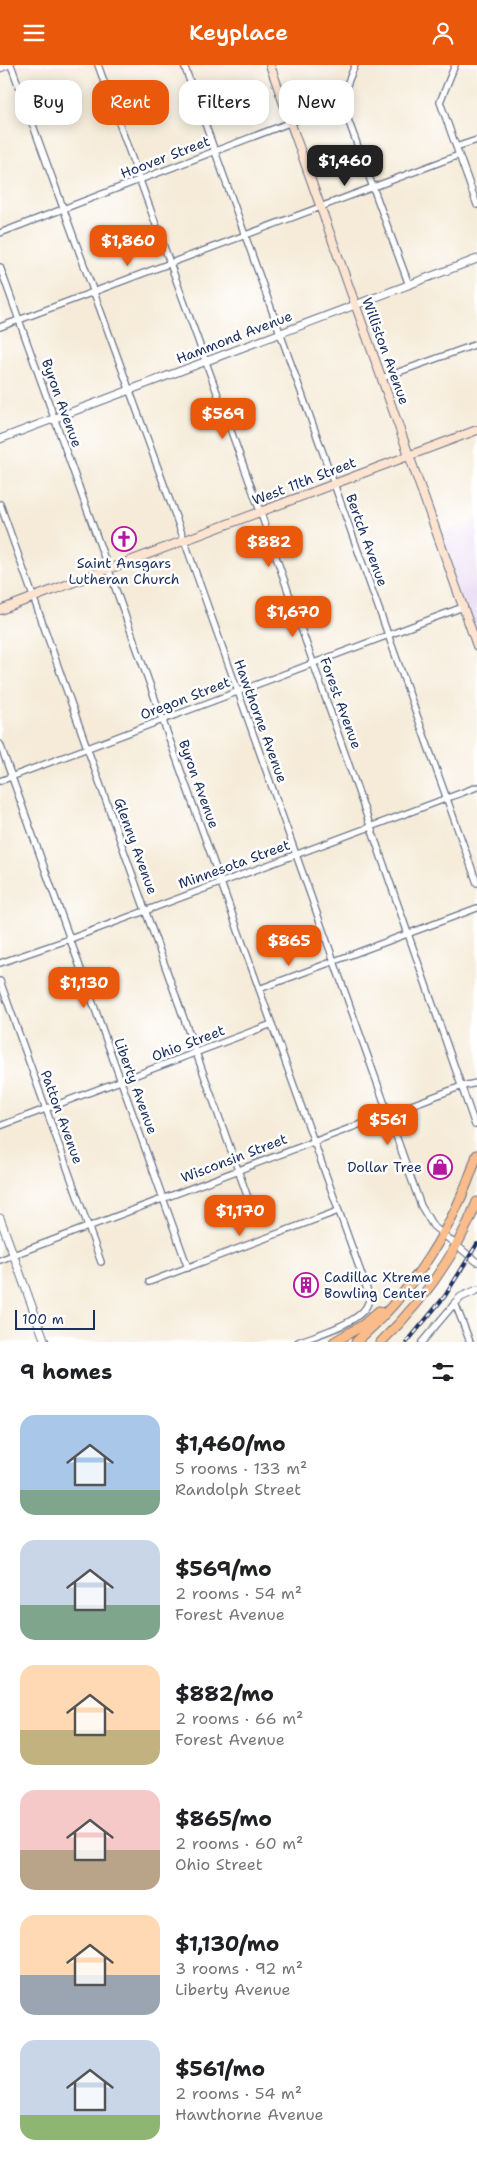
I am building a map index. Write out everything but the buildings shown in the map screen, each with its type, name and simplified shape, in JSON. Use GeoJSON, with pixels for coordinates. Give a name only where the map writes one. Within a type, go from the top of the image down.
{"type":"FeatureCollection","features":[{"type":"Feature","properties":{"kind":"highway"},"geometry":{"type":"LineString","coordinates":[[356,1342],[414,1278],[444,1235],[461,1199],[477,1155]]}},
{"type":"Feature","properties":{"kind":"highway"},"geometry":{"type":"LineString","coordinates":[[381,1342],[422,1295],[457,1245],[477,1202]]}},
{"type":"Feature","properties":{"kind":"highway"},"geometry":{"type":"LineString","coordinates":[[334,1342],[371,1318],[414,1278]]}},
{"type":"Feature","properties":{"kind":"main road","name":"Williston Avenue"},"geometry":{"type":"LineString","coordinates":[[270,65],[279,89]]}},
{"type":"Feature","properties":{"kind":"main road","name":"Williston Avenue"},"geometry":{"type":"LineString","coordinates":[[292,125],[477,645]]}},
{"type":"Feature","properties":{"kind":"main road","name":"West 11th Street"},"geometry":{"type":"LineString","coordinates":[[0,610],[477,430]]}},
{"type":"Feature","properties":{"kind":"street"},"geometry":{"type":"LineString","coordinates":[[0,67],[7,65]]}},
{"type":"Feature","properties":{"kind":"street","name":"Hawthorne Avenue"},"geometry":{"type":"LineString","coordinates":[[11,65],[184,539],[421,1206],[428,1221],[477,1262]]}},
{"type":"Feature","properties":{"kind":"street","name":"Forest Avenue"},"geometry":{"type":"LineString","coordinates":[[98,65],[260,511],[372,826],[475,1125]]}},
{"type":"Feature","properties":{"kind":"street","name":"Bertch Avenue"},"geometry":{"type":"LineString","coordinates":[[184,65],[477,883]]}},
{"type":"Feature","properties":{"kind":"street"},"geometry":{"type":"LineString","coordinates":[[349,80],[355,65]]}},
{"type":"Feature","properties":{"kind":"street"},"geometry":{"type":"LineString","coordinates":[[455,65],[440,103],[477,205]]}},
{"type":"Feature","properties":{"kind":"street","name":"Hoover Street"},"geometry":{"type":"LineString","coordinates":[[0,233],[283,125]]}},
{"type":"Feature","properties":{"kind":"street"},"geometry":{"type":"LineString","coordinates":[[350,125],[409,285]]}},
{"type":"Feature","properties":{"kind":"street"},"geometry":{"type":"LineString","coordinates":[[456,147],[477,140]]}},
{"type":"Feature","properties":{"kind":"street"},"geometry":{"type":"LineString","coordinates":[[0,327],[459,155]]}},
{"type":"Feature","properties":{"kind":"street","name":"Hammond Avenue"},"geometry":{"type":"LineString","coordinates":[[0,439],[477,259]]}},
{"type":"Feature","properties":{"kind":"street","name":"Byron Avenue"},"geometry":{"type":"LineString","coordinates":[[0,267],[368,1295],[369,1300],[366,1310],[354,1319],[298,1342]]}},
{"type":"Feature","properties":{"kind":"street"},"geometry":{"type":"LineString","coordinates":[[382,378],[477,344]]}},
{"type":"Feature","properties":{"kind":"street","name":"Glenny Avenue"},"geometry":{"type":"LineString","coordinates":[[0,503],[248,1198]]}},
{"type":"Feature","properties":{"kind":"street","name":"Oregon Street"},"geometry":{"type":"LineString","coordinates":[[0,781],[463,607]]}},
{"type":"Feature","properties":{"kind":"street","name":"Liberty Avenue"},"geometry":{"type":"LineString","coordinates":[[0,744],[188,1268]]}},
{"type":"Feature","properties":{"kind":"street","name":"Minnesota Street"},"geometry":{"type":"LineString","coordinates":[[0,963],[146,911],[477,787]]}},
{"type":"Feature","properties":{"kind":"street"},"geometry":{"type":"LineString","coordinates":[[259,989],[477,908]]}},
{"type":"Feature","properties":{"kind":"street","name":"Patton Avenue"},"geometry":{"type":"LineString","coordinates":[[0,981],[102,1261]]}},
{"type":"Feature","properties":{"kind":"street","name":"Ohio Street"},"geometry":{"type":"LineString","coordinates":[[0,1126],[272,1024]]}},
{"type":"Feature","properties":{"kind":"street","name":"Wisconsin Street"},"geometry":{"type":"LineString","coordinates":[[0,1260],[462,1086],[477,1083]]}},
{"type":"Feature","properties":{"kind":"street"},"geometry":{"type":"LineString","coordinates":[[149,1282],[338,1211]]}},
{"type":"Feature","properties":{"kind":"street"},"geometry":{"type":"LineString","coordinates":[[0,1218],[45,1342]]}},
{"type":"Feature","properties":{"kind":"street"},"geometry":{"type":"LineString","coordinates":[[422,1342],[461,1297],[477,1290]]}},
{"type":"Feature","properties":{"kind":"street"},"geometry":{"type":"LineString","coordinates":[[455,1303],[470,1342]]}},
{"type":"Feature","properties":{"kind":"shaded area"},"geometry":{"type":"Polygon","coordinates":[[[477,520],[477,646],[438,534],[477,520]]]}},
{"type":"Feature","properties":{"kind":"railway"},"geometry":{"type":"LineString","coordinates":[[407,1342],[445,1296],[477,1244]]}},
{"type":"Feature","properties":{"kind":"place","name":"Saint Ansgars Lutheran Church"},"geometry":{"type":"Point","coordinates":[124,539]}},
{"type":"Feature","properties":{"kind":"place","name":"Dollar Tree"},"geometry":{"type":"Point","coordinates":[440,1167]}},
{"type":"Feature","properties":{"kind":"place","name":"Cadillac Xtreme Bowling Center"},"geometry":{"type":"Point","coordinates":[306,1285]}}]}
